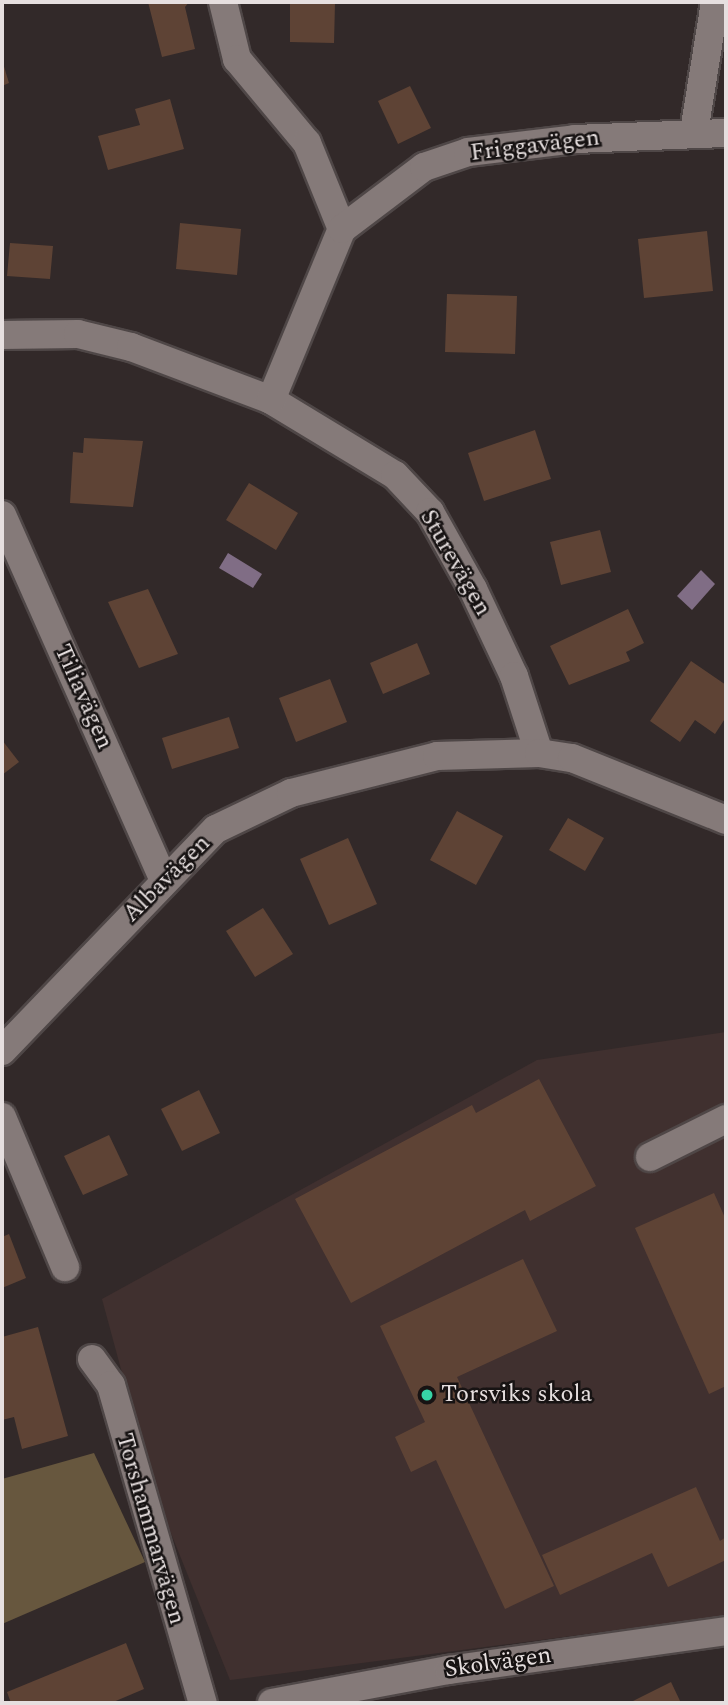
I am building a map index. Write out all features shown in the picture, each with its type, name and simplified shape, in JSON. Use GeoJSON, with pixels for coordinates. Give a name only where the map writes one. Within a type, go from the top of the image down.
{"type":"FeatureCollection","features":[{"type":"Feature","properties":{"kind":"street"},"geometry":{"type":"LineString","coordinates":[[223,2],[237,58],[307,143],[342,229],[271,400]]}},
{"type":"Feature","properties":{"kind":"street"},"geometry":{"type":"LineString","coordinates":[[694,132],[715,2]]}},
{"type":"Feature","properties":{"kind":"street","name":"Friggavägen"},"geometry":{"type":"LineString","coordinates":[[342,229],[424,167],[468,152],[694,132],[726,133]]}},
{"type":"Feature","properties":{"kind":"street","name":"Sturevägen"},"geometry":{"type":"LineString","coordinates":[[2,335],[78,334],[271,400],[395,475],[430,512],[514,676],[539,752]]}},
{"type":"Feature","properties":{"kind":"street","name":"Tiliavägen"},"geometry":{"type":"LineString","coordinates":[[2,515],[163,879]]}},
{"type":"Feature","properties":{"kind":"street"},"geometry":{"type":"LineString","coordinates":[[539,752],[572,758],[726,820]]}},
{"type":"Feature","properties":{"kind":"street","name":"Albavägen"},"geometry":{"type":"LineString","coordinates":[[2,1051],[163,879],[216,829],[291,793],[437,756],[539,752]]}},
{"type":"Feature","properties":{"kind":"street"},"geometry":{"type":"LineString","coordinates":[[2,1117],[65,1267]]}},
{"type":"Feature","properties":{"kind":"street"},"geometry":{"type":"LineString","coordinates":[[650,1157],[726,1119]]}},
{"type":"Feature","properties":{"kind":"street","name":"Torshammarvägen"},"geometry":{"type":"LineString","coordinates":[[92,1359],[111,1385],[203,1703]]}},
{"type":"Feature","properties":{"kind":"street","name":"Skolvägen"},"geometry":{"type":"LineString","coordinates":[[271,1703],[449,1670],[726,1631]]}},
{"type":"Feature","properties":{"kind":"shaded area"},"geometry":{"type":"Polygon","coordinates":[[[228,553],[262,574],[253,588],[219,568],[228,553]]]}},
{"type":"Feature","properties":{"kind":"shaded area"},"geometry":{"type":"Polygon","coordinates":[[[701,570],[715,584],[692,610],[677,596],[701,570]]]}},
{"type":"Feature","properties":{"kind":"shaded area","name":"Torsviks skola"},"geometry":{"type":"Polygon","coordinates":[[[726,1032],[726,1616],[230,1680],[154,1491],[102,1299],[537,1060],[726,1032]]]}},
{"type":"Feature","properties":{"kind":"shaded area"},"geometry":{"type":"Polygon","coordinates":[[[94,1453],[145,1562],[2,1624],[2,1479],[94,1453]]]}},
{"type":"Feature","properties":{"kind":"building"},"geometry":{"type":"Polygon","coordinates":[[[148,2],[189,2],[185,7],[195,49],[162,57],[148,2]]]}},
{"type":"Feature","properties":{"kind":"building"},"geometry":{"type":"Polygon","coordinates":[[[290,3],[335,3],[334,43],[290,42],[290,3]]]}},
{"type":"Feature","properties":{"kind":"building"},"geometry":{"type":"Polygon","coordinates":[[[2,60],[9,83],[2,86],[2,60]]]}},
{"type":"Feature","properties":{"kind":"building"},"geometry":{"type":"Polygon","coordinates":[[[410,86],[431,128],[398,144],[378,101],[410,86]]]}},
{"type":"Feature","properties":{"kind":"building"},"geometry":{"type":"Polygon","coordinates":[[[170,99],[184,149],[108,170],[98,136],[140,125],[135,109],[170,99]]]}},
{"type":"Feature","properties":{"kind":"building"},"geometry":{"type":"Polygon","coordinates":[[[180,223],[241,229],[237,275],[176,269],[180,223]]]}},
{"type":"Feature","properties":{"kind":"building"},"geometry":{"type":"Polygon","coordinates":[[[707,231],[713,291],[644,298],[638,239],[707,231]]]}},
{"type":"Feature","properties":{"kind":"building"},"geometry":{"type":"Polygon","coordinates":[[[10,243],[53,246],[50,279],[7,276],[10,243]]]}},
{"type":"Feature","properties":{"kind":"building"},"geometry":{"type":"Polygon","coordinates":[[[447,294],[517,296],[515,354],[445,352],[447,294]]]}},
{"type":"Feature","properties":{"kind":"building"},"geometry":{"type":"Polygon","coordinates":[[[535,430],[551,479],[484,501],[468,453],[535,430]]]}},
{"type":"Feature","properties":{"kind":"building"},"geometry":{"type":"Polygon","coordinates":[[[84,438],[143,441],[133,507],[70,503],[73,452],[83,453],[84,438]]]}},
{"type":"Feature","properties":{"kind":"building"},"geometry":{"type":"Polygon","coordinates":[[[249,483],[298,513],[276,550],[226,520],[249,483]]]}},
{"type":"Feature","properties":{"kind":"building"},"geometry":{"type":"Polygon","coordinates":[[[600,530],[611,572],[561,585],[550,542],[600,530]]]}},
{"type":"Feature","properties":{"kind":"building"},"geometry":{"type":"Polygon","coordinates":[[[148,589],[178,654],[139,668],[108,602],[148,589]]]}},
{"type":"Feature","properties":{"kind":"building"},"geometry":{"type":"Polygon","coordinates":[[[628,609],[644,643],[626,652],[630,661],[569,685],[550,646],[628,609]]]}},
{"type":"Feature","properties":{"kind":"building"},"geometry":{"type":"Polygon","coordinates":[[[417,643],[430,674],[383,694],[370,663],[417,643]]]}},
{"type":"Feature","properties":{"kind":"building"},"geometry":{"type":"Polygon","coordinates":[[[691,661],[726,685],[726,717],[715,734],[695,720],[680,742],[650,721],[691,661]]]}},
{"type":"Feature","properties":{"kind":"building"},"geometry":{"type":"Polygon","coordinates":[[[330,679],[347,722],[296,742],[279,698],[330,679]]]}},
{"type":"Feature","properties":{"kind":"building"},"geometry":{"type":"Polygon","coordinates":[[[229,717],[239,748],[172,769],[162,738],[229,717]]]}},
{"type":"Feature","properties":{"kind":"building"},"geometry":{"type":"Polygon","coordinates":[[[2,740],[19,762],[2,775],[2,740]]]}},
{"type":"Feature","properties":{"kind":"building"},"geometry":{"type":"Polygon","coordinates":[[[457,811],[503,836],[476,885],[430,860],[457,811]]]}},
{"type":"Feature","properties":{"kind":"building"},"geometry":{"type":"Polygon","coordinates":[[[568,818],[604,838],[585,871],[549,850],[568,818]]]}},
{"type":"Feature","properties":{"kind":"building"},"geometry":{"type":"Polygon","coordinates":[[[348,838],[377,904],[329,925],[300,859],[348,838]]]}},
{"type":"Feature","properties":{"kind":"building"},"geometry":{"type":"Polygon","coordinates":[[[263,908],[293,954],[255,977],[226,931],[263,908]]]}},
{"type":"Feature","properties":{"kind":"building"},"geometry":{"type":"Polygon","coordinates":[[[539,1079],[596,1186],[530,1221],[525,1210],[351,1303],[295,1199],[472,1105],[476,1113],[539,1079]]]}},
{"type":"Feature","properties":{"kind":"building"},"geometry":{"type":"Polygon","coordinates":[[[199,1090],[220,1133],[182,1151],[161,1109],[199,1090]]]}},
{"type":"Feature","properties":{"kind":"building"},"geometry":{"type":"Polygon","coordinates":[[[109,1135],[128,1175],[83,1195],[64,1156],[109,1135]]]}},
{"type":"Feature","properties":{"kind":"building"},"geometry":{"type":"Polygon","coordinates":[[[714,1193],[726,1220],[726,1386],[709,1394],[635,1228],[714,1193]]]}},
{"type":"Feature","properties":{"kind":"building"},"geometry":{"type":"Polygon","coordinates":[[[9,1234],[26,1278],[2,1288],[2,1237],[9,1234]]]}},
{"type":"Feature","properties":{"kind":"building"},"geometry":{"type":"Polygon","coordinates":[[[523,1259],[557,1331],[457,1377],[554,1586],[505,1609],[436,1460],[411,1472],[395,1437],[425,1422],[380,1326],[523,1259]]]}},
{"type":"Feature","properties":{"kind":"building"},"geometry":{"type":"Polygon","coordinates":[[[38,1327],[68,1436],[22,1449],[14,1417],[2,1420],[2,1337],[38,1327]]]}},
{"type":"Feature","properties":{"kind":"building"},"geometry":{"type":"Polygon","coordinates":[[[696,1487],[720,1541],[726,1537],[726,1560],[668,1587],[652,1553],[560,1595],[542,1555],[696,1487]]]}},
{"type":"Feature","properties":{"kind":"building"},"geometry":{"type":"Polygon","coordinates":[[[126,1643],[144,1689],[111,1703],[11,1703],[7,1692],[126,1643]]]}},
{"type":"Feature","properties":{"kind":"building"},"geometry":{"type":"Polygon","coordinates":[[[671,1682],[681,1703],[629,1703],[671,1682]]]}},
{"type":"Feature","properties":{"kind":"place","name":"Torsviks skola"},"geometry":{"type":"Point","coordinates":[427,1395]}}]}
